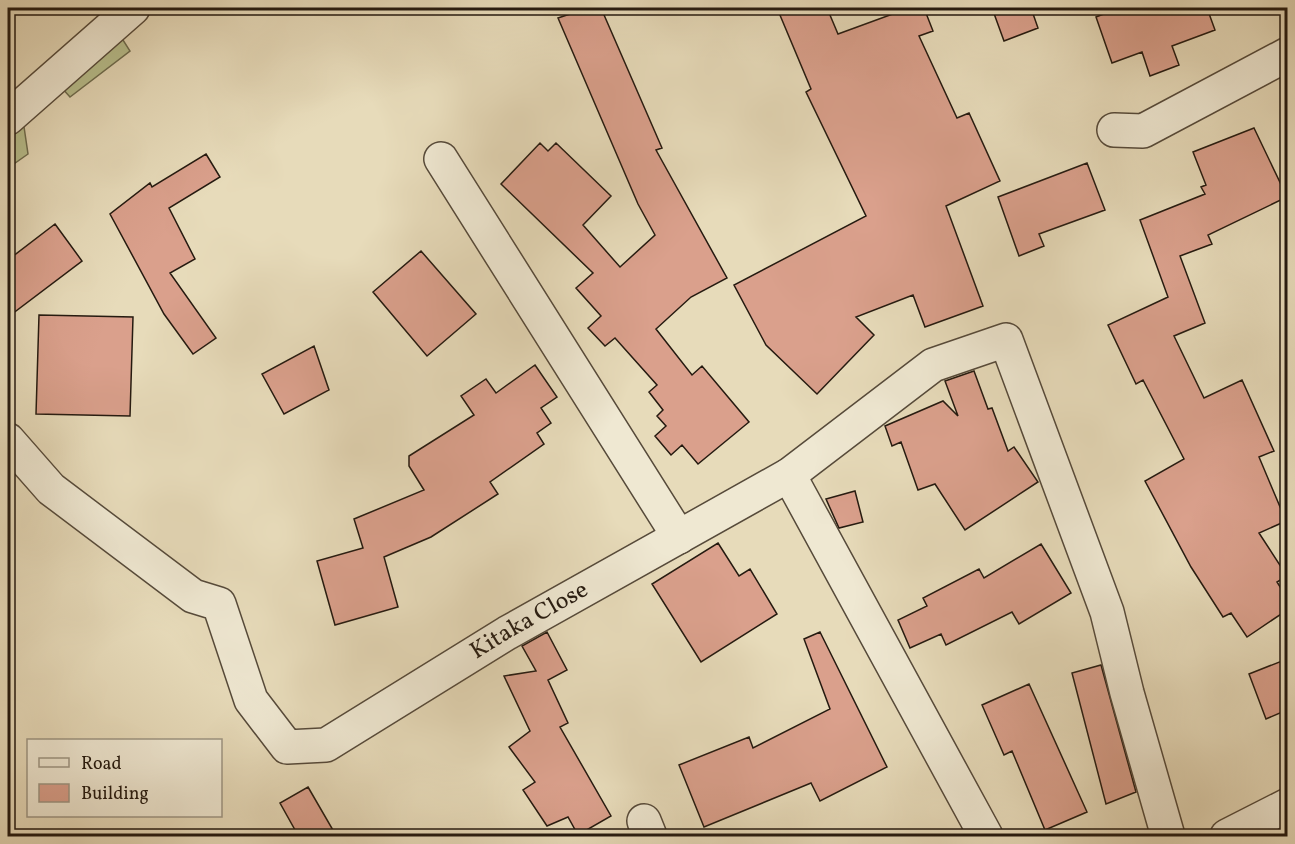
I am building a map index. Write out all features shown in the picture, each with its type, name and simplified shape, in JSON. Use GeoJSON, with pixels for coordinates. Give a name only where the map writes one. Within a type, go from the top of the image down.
{"type":"FeatureCollection","features":[{"type":"Feature","properties":{"kind":"street"},"geometry":{"type":"LineString","coordinates":[[8,118],[133,8]]}},
{"type":"Feature","properties":{"kind":"street"},"geometry":{"type":"LineString","coordinates":[[1114,130],[1143,131],[1287,54]]}},
{"type":"Feature","properties":{"kind":"street"},"geometry":{"type":"LineString","coordinates":[[441,159],[678,537]]}},
{"type":"Feature","properties":{"kind":"street","name":"Kitaka Close"},"geometry":{"type":"LineString","coordinates":[[8,440],[51,489],[193,596],[219,604],[251,700],[287,747],[326,745],[507,633],[789,475],[933,365],[1006,340],[1107,612],[1127,693],[1168,837]]}},
{"type":"Feature","properties":{"kind":"street"},"geometry":{"type":"LineString","coordinates":[[789,475],[986,837]]}},
{"type":"Feature","properties":{"kind":"street"},"geometry":{"type":"LineString","coordinates":[[1227,837],[1287,805]]}},
{"type":"Feature","properties":{"kind":"green space"},"geometry":{"type":"Polygon","coordinates":[[[116,29],[130,51],[70,97],[61,87],[116,29]]]}},
{"type":"Feature","properties":{"kind":"green space"},"geometry":{"type":"Polygon","coordinates":[[[23,120],[28,154],[8,168],[8,134],[23,120]]]}},
{"type":"Feature","properties":{"kind":"building"},"geometry":{"type":"Polygon","coordinates":[[[588,8],[601,8],[662,148],[656,150],[727,278],[691,297],[656,329],[692,375],[702,366],[749,422],[698,464],[682,445],[671,455],[655,436],[666,426],[657,416],[663,410],[649,392],[657,385],[615,338],[605,346],[588,328],[601,316],[576,288],[593,273],[501,184],[540,143],[548,151],[556,143],[611,196],[583,225],[620,267],[655,235],[638,204],[558,18],[588,8]]]}},
{"type":"Feature","properties":{"kind":"building"},"geometry":{"type":"Polygon","coordinates":[[[777,8],[827,8],[838,34],[909,8],[924,8],[933,31],[919,36],[957,118],[969,113],[1000,181],[946,206],[983,306],[925,327],[913,295],[856,317],[874,335],[817,394],[766,345],[734,285],[866,216],[806,92],[811,89],[777,8]]]}},
{"type":"Feature","properties":{"kind":"building"},"geometry":{"type":"Polygon","coordinates":[[[992,8],[1031,8],[1038,28],[1004,41],[992,8]]]}},
{"type":"Feature","properties":{"kind":"building"},"geometry":{"type":"Polygon","coordinates":[[[1119,8],[1207,8],[1215,30],[1172,46],[1179,65],[1150,76],[1142,52],[1112,63],[1096,17],[1119,8]]]}},
{"type":"Feature","properties":{"kind":"building"},"geometry":{"type":"Polygon","coordinates":[[[1254,128],[1287,197],[1208,235],[1212,244],[1180,256],[1205,323],[1174,336],[1204,398],[1242,380],[1274,451],[1259,457],[1286,521],[1259,533],[1287,576],[1277,582],[1287,598],[1287,610],[1247,637],[1231,613],[1223,617],[1191,567],[1145,481],[1184,459],[1143,380],[1136,384],[1108,325],[1168,297],[1140,220],[1205,194],[1201,187],[1206,185],[1193,152],[1254,128]]]}},
{"type":"Feature","properties":{"kind":"building"},"geometry":{"type":"Polygon","coordinates":[[[206,154],[220,177],[169,208],[195,259],[170,273],[216,338],[193,354],[164,314],[110,214],[150,183],[152,187],[206,154]]]}},
{"type":"Feature","properties":{"kind":"building"},"geometry":{"type":"Polygon","coordinates":[[[1087,163],[1105,210],[1039,234],[1044,246],[1019,256],[998,197],[1087,163]]]}},
{"type":"Feature","properties":{"kind":"building"},"geometry":{"type":"Polygon","coordinates":[[[55,224],[82,261],[8,317],[8,260],[55,224]]]}},
{"type":"Feature","properties":{"kind":"building"},"geometry":{"type":"Polygon","coordinates":[[[421,251],[476,314],[427,356],[373,292],[421,251]]]}},
{"type":"Feature","properties":{"kind":"building"},"geometry":{"type":"Polygon","coordinates":[[[39,315],[133,317],[130,416],[36,414],[39,315]]]}},
{"type":"Feature","properties":{"kind":"building"},"geometry":{"type":"Polygon","coordinates":[[[314,346],[329,390],[284,414],[262,374],[314,346]]]}},
{"type":"Feature","properties":{"kind":"building"},"geometry":{"type":"Polygon","coordinates":[[[535,365],[557,397],[541,408],[551,423],[537,433],[544,444],[490,482],[498,494],[431,537],[384,557],[398,607],[335,625],[317,561],[363,548],[354,519],[424,490],[409,466],[409,456],[474,415],[461,396],[486,379],[496,393],[535,365]]]}},
{"type":"Feature","properties":{"kind":"building"},"geometry":{"type":"Polygon","coordinates":[[[974,371],[988,409],[992,408],[1008,451],[1014,447],[1038,482],[965,530],[935,484],[918,490],[901,442],[892,446],[885,426],[943,401],[958,416],[945,381],[974,371]]]}},
{"type":"Feature","properties":{"kind":"building"},"geometry":{"type":"Polygon","coordinates":[[[855,491],[863,522],[839,528],[826,499],[855,491]]]}},
{"type":"Feature","properties":{"kind":"building"},"geometry":{"type":"Polygon","coordinates":[[[718,543],[739,576],[750,569],[777,614],[701,662],[652,584],[718,543]]]}},
{"type":"Feature","properties":{"kind":"building"},"geometry":{"type":"Polygon","coordinates":[[[1041,544],[1071,593],[1019,624],[1012,612],[946,645],[941,634],[910,648],[898,620],[927,606],[923,598],[979,569],[984,578],[1041,544]]]}},
{"type":"Feature","properties":{"kind":"building"},"geometry":{"type":"Polygon","coordinates":[[[547,632],[567,670],[548,680],[568,723],[560,727],[611,816],[578,835],[568,817],[547,826],[523,790],[535,782],[509,747],[530,731],[504,676],[536,671],[522,646],[547,632]]]}},
{"type":"Feature","properties":{"kind":"building"},"geometry":{"type":"Polygon","coordinates":[[[820,632],[887,767],[820,801],[811,783],[704,827],[679,765],[749,737],[753,748],[830,709],[804,639],[820,632]]]}},
{"type":"Feature","properties":{"kind":"building"},"geometry":{"type":"Polygon","coordinates":[[[1287,659],[1287,710],[1266,719],[1249,674],[1287,659]]]}},
{"type":"Feature","properties":{"kind":"building"},"geometry":{"type":"Polygon","coordinates":[[[1101,665],[1136,792],[1106,804],[1072,673],[1101,665]]]}},
{"type":"Feature","properties":{"kind":"building"},"geometry":{"type":"Polygon","coordinates":[[[1029,684],[1087,812],[1045,830],[1012,751],[1004,755],[982,705],[1029,684]]]}},
{"type":"Feature","properties":{"kind":"building"},"geometry":{"type":"Polygon","coordinates":[[[308,787],[337,837],[299,837],[280,803],[308,787]]]}}]}
